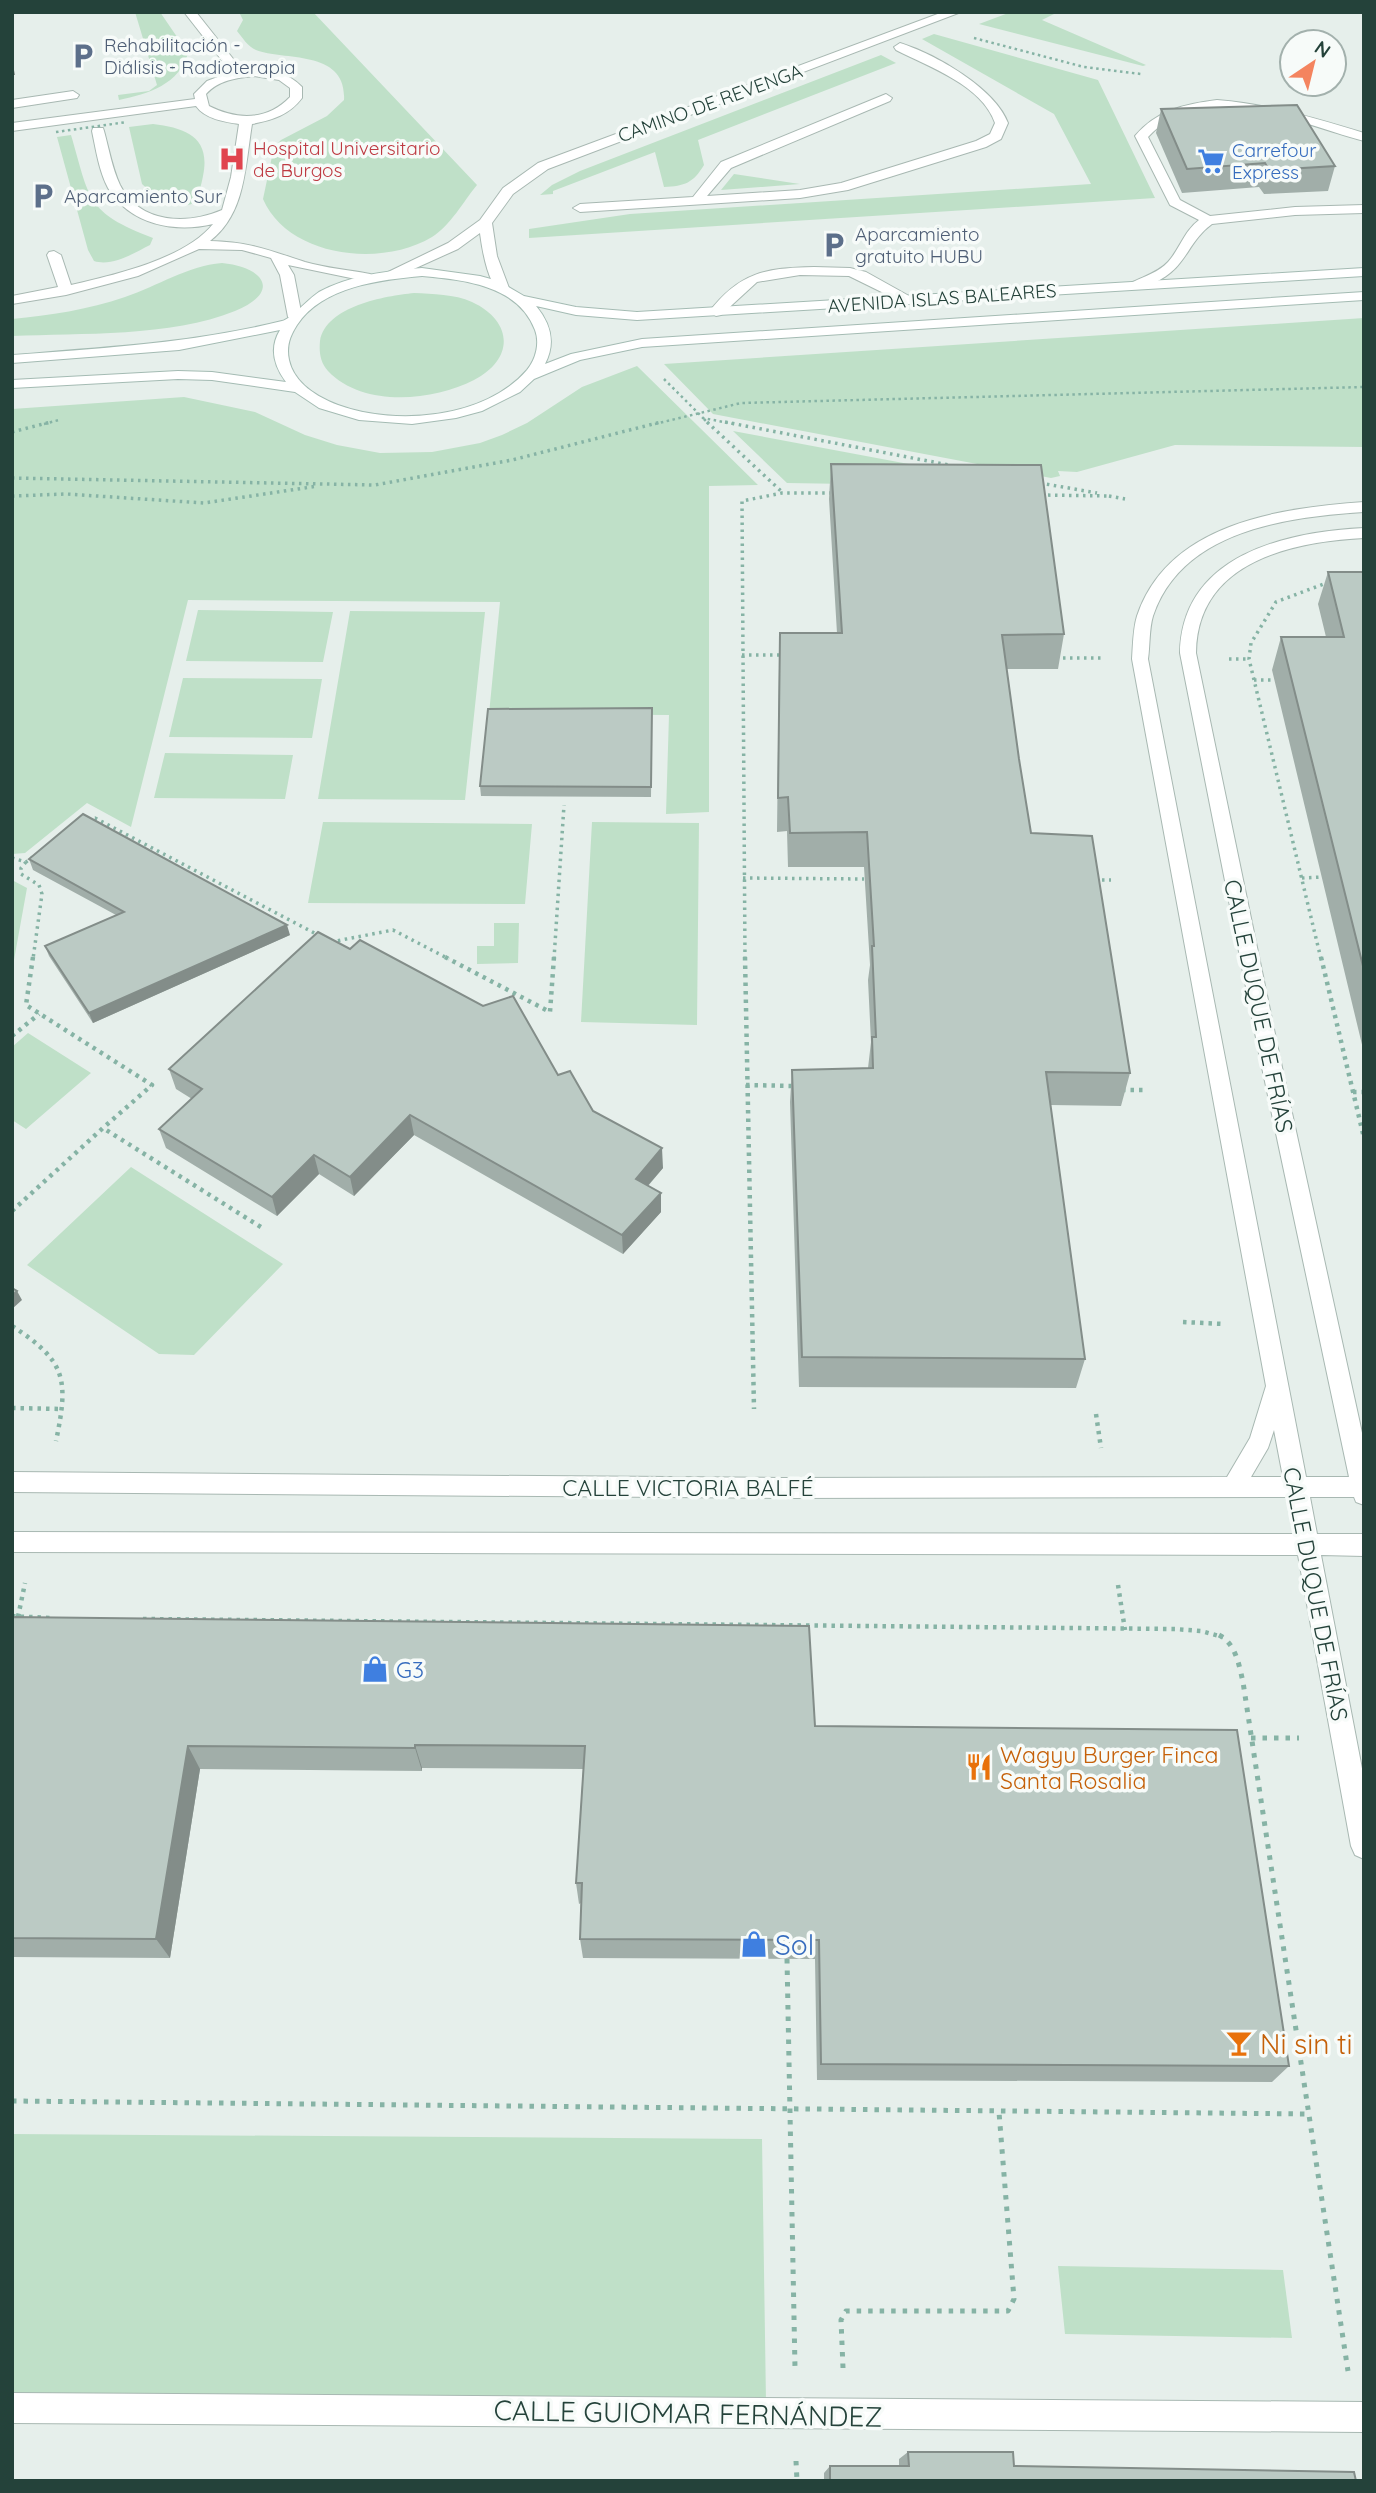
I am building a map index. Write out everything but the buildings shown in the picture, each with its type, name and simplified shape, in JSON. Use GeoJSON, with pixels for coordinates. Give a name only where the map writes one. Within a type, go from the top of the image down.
{"type":"FeatureCollection","features":[{"type":"Feature","properties":{"kind":"street"},"geometry":{"type":"LineString","coordinates":[[190,12],[238,74]]}},
{"type":"Feature","properties":{"kind":"street","name":"CAMINO DE REVENGA"},"geometry":{"type":"LineString","coordinates":[[390,274],[453,246],[485,223],[508,191],[528,175],[552,162],[955,12]]}},
{"type":"Feature","properties":{"kind":"street"},"geometry":{"type":"LineString","coordinates":[[580,208],[800,194],[843,187],[981,144],[996,136],[1000,127],[998,109],[985,94],[901,47]]}},
{"type":"Feature","properties":{"kind":"street"},"geometry":{"type":"LineString","coordinates":[[263,72],[285,77],[295,83],[299,91],[298,99],[292,107],[271,116],[246,120],[220,117],[203,108],[200,94],[213,82],[238,74],[263,72]]}},
{"type":"Feature","properties":{"kind":"street"},"geometry":{"type":"LineString","coordinates":[[12,104],[73,96]]}},
{"type":"Feature","properties":{"kind":"street"},"geometry":{"type":"LineString","coordinates":[[696,200],[726,165],[886,98]]}},
{"type":"Feature","properties":{"kind":"street"},"geometry":{"type":"LineString","coordinates":[[12,127],[54,127],[125,117],[200,102]]}},
{"type":"Feature","properties":{"kind":"street"},"geometry":{"type":"LineString","coordinates":[[1208,220],[1175,202],[1141,136],[1151,123],[1180,109],[1209,103],[1251,106],[1364,137]]}},
{"type":"Feature","properties":{"kind":"street"},"geometry":{"type":"LineString","coordinates":[[235,221],[246,120]]}},
{"type":"Feature","properties":{"kind":"street"},"geometry":{"type":"LineString","coordinates":[[98,131],[114,186],[132,208],[160,220],[187,226],[235,221],[273,254],[287,275],[292,320]]}},
{"type":"Feature","properties":{"kind":"street"},"geometry":{"type":"LineString","coordinates":[[1138,285],[1164,273],[1175,263],[1196,229],[1208,220],[1282,212],[1364,209]]}},
{"type":"Feature","properties":{"kind":"street"},"geometry":{"type":"LineString","coordinates":[[12,300],[126,277],[195,245],[235,221]]}},
{"type":"Feature","properties":{"kind":"street"},"geometry":{"type":"LineString","coordinates":[[485,223],[490,256],[502,288]]}},
{"type":"Feature","properties":{"kind":"street"},"geometry":{"type":"LineString","coordinates":[[195,245],[231,245],[273,254],[304,266],[370,278]]}},
{"type":"Feature","properties":{"kind":"street"},"geometry":{"type":"LineString","coordinates":[[54,255],[66,291]]}},
{"type":"Feature","properties":{"kind":"street"},"geometry":{"type":"LineString","coordinates":[[716,312],[747,283],[756,277],[771,275],[850,272],[911,301]]}},
{"type":"Feature","properties":{"kind":"street","name":"AVENIDA ISLAS BALEARES"},"geometry":{"type":"LineString","coordinates":[[521,299],[576,311],[637,316],[1364,272]]}},
{"type":"Feature","properties":{"kind":"street"},"geometry":{"type":"LineString","coordinates":[[390,274],[448,274],[475,278],[502,288],[521,299],[533,310],[544,336],[544,350],[539,363],[529,376],[505,395],[469,410],[418,419],[393,420],[355,415],[322,404],[298,388],[286,373],[280,357],[282,340],[292,320],[315,300],[334,290],[390,274]]}},
{"type":"Feature","properties":{"kind":"street","name":"AVENIDA ISLAS BALEARES"},"geometry":{"type":"LineString","coordinates":[[529,376],[576,357],[642,343],[1364,296]]}},
{"type":"Feature","properties":{"kind":"street"},"geometry":{"type":"LineString","coordinates":[[12,359],[179,346],[292,320]]}},
{"type":"Feature","properties":{"kind":"street"},"geometry":{"type":"LineString","coordinates":[[12,384],[178,375],[212,376],[298,388]]}},
{"type":"Feature","properties":{"kind":"street","name":"CALLE DUQUE DE FRÍAS"},"geometry":{"type":"LineString","coordinates":[[1364,507],[1304,511],[1238,527],[1192,552],[1155,589],[1142,620],[1140,659],[1364,1846]]}},
{"type":"Feature","properties":{"kind":"street","name":"CALLE DUQUE DE FRÍAS"},"geometry":{"type":"LineString","coordinates":[[1363,1490],[1272,1071],[1188,659],[1189,631],[1195,611],[1207,591],[1235,567],[1267,551],[1305,539],[1364,533]]}},
{"type":"Feature","properties":{"kind":"street","name":"CALLE DUQUE DE FRÍAS"},"geometry":{"type":"LineString","coordinates":[[1233,1488],[1260,1441],[1276,1383]]}},
{"type":"Feature","properties":{"kind":"street","name":"CALLE VICTORIA BALFÉ"},"geometry":{"type":"LineString","coordinates":[[12,1482],[1363,1490]]}},
{"type":"Feature","properties":{"kind":"street"},"geometry":{"type":"LineString","coordinates":[[12,1542],[1364,1545]]}},
{"type":"Feature","properties":{"kind":"street","name":"CALLE GUIOMAR FERNÁNDEZ"},"geometry":{"type":"LineString","coordinates":[[12,2408],[1360,2417]]}},
{"type":"Feature","properties":{"kind":"path"},"geometry":{"type":"LineString","coordinates":[[932,20],[963,35],[1025,53],[1084,67],[1141,74]]}},
{"type":"Feature","properties":{"kind":"path"},"geometry":{"type":"LineString","coordinates":[[54,127],[125,117]]}},
{"type":"Feature","properties":{"kind":"path"},"geometry":{"type":"LineString","coordinates":[[663,378],[782,493]]}},
{"type":"Feature","properties":{"kind":"path"},"geometry":{"type":"LineString","coordinates":[[12,478],[375,485],[422,479],[649,425],[696,411],[741,403],[1364,387]]}},
{"type":"Feature","properties":{"kind":"path"},"geometry":{"type":"LineString","coordinates":[[703,418],[961,467]]}},
{"type":"Feature","properties":{"kind":"path"},"geometry":{"type":"LineString","coordinates":[[1029,480],[1125,499]]}},
{"type":"Feature","properties":{"kind":"path"},"geometry":{"type":"LineString","coordinates":[[12,496],[66,494],[204,503],[330,484]]}},
{"type":"Feature","properties":{"kind":"path"},"geometry":{"type":"LineString","coordinates":[[754,1409],[743,878],[742,501],[782,493],[837,494]]}},
{"type":"Feature","properties":{"kind":"path"},"geometry":{"type":"LineString","coordinates":[[1028,495],[1110,496]]}},
{"type":"Feature","properties":{"kind":"path"},"geometry":{"type":"LineString","coordinates":[[1331,581],[1276,602],[1251,643],[1249,659],[1364,1138]]}},
{"type":"Feature","properties":{"kind":"path"},"geometry":{"type":"LineString","coordinates":[[742,655],[791,655]]}},
{"type":"Feature","properties":{"kind":"path"},"geometry":{"type":"LineString","coordinates":[[1056,658],[1076,658]]}},
{"type":"Feature","properties":{"kind":"path"},"geometry":{"type":"LineString","coordinates":[[1254,680],[1274,680]]}},
{"type":"Feature","properties":{"kind":"path"},"geometry":{"type":"LineString","coordinates":[[79,821],[95,818],[332,943],[393,930],[550,1012],[564,805]]}},
{"type":"Feature","properties":{"kind":"path"},"geometry":{"type":"LineString","coordinates":[[12,1210],[152,1085],[26,1005],[42,889],[20,874],[26,862],[37,854]]}},
{"type":"Feature","properties":{"kind":"path"},"geometry":{"type":"LineString","coordinates":[[12,858],[26,862]]}},
{"type":"Feature","properties":{"kind":"path"},"geometry":{"type":"LineString","coordinates":[[1302,878],[1322,877]]}},
{"type":"Feature","properties":{"kind":"path"},"geometry":{"type":"LineString","coordinates":[[743,878],[864,879]]}},
{"type":"Feature","properties":{"kind":"path"},"geometry":{"type":"LineString","coordinates":[[1086,880],[1111,880]]}},
{"type":"Feature","properties":{"kind":"path"},"geometry":{"type":"LineString","coordinates":[[12,1036],[39,1014]]}},
{"type":"Feature","properties":{"kind":"path"},"geometry":{"type":"LineString","coordinates":[[746,1085],[800,1086]]}},
{"type":"Feature","properties":{"kind":"path"},"geometry":{"type":"LineString","coordinates":[[1118,1090],[1145,1090]]}},
{"type":"Feature","properties":{"kind":"path"},"geometry":{"type":"LineString","coordinates":[[1353,1092],[1364,1092]]}},
{"type":"Feature","properties":{"kind":"path"},"geometry":{"type":"LineString","coordinates":[[103,1128],[264,1229]]}},
{"type":"Feature","properties":{"kind":"path"},"geometry":{"type":"LineString","coordinates":[[12,1326],[45,1348],[59,1368],[63,1382],[63,1409],[12,1408]]}},
{"type":"Feature","properties":{"kind":"path"},"geometry":{"type":"LineString","coordinates":[[12,1616],[63,1618]]}},
{"type":"Feature","properties":{"kind":"path"},"geometry":{"type":"LineString","coordinates":[[46,1631],[49,1618]]}},
{"type":"Feature","properties":{"kind":"path"},"geometry":{"type":"LineString","coordinates":[[132,1619],[782,1624],[1204,1632],[1224,1637],[1236,1653],[1360,2417]]}},
{"type":"Feature","properties":{"kind":"path"},"geometry":{"type":"LineString","coordinates":[[782,1624],[782,1637]]}},
{"type":"Feature","properties":{"kind":"path"},"geometry":{"type":"LineString","coordinates":[[787,1959],[797,2481]]}},
{"type":"Feature","properties":{"kind":"path"},"geometry":{"type":"LineString","coordinates":[[12,2101],[1309,2114]]}},
{"type":"Feature","properties":{"kind":"path"},"geometry":{"type":"LineString","coordinates":[[841,2320],[846,2311],[855,2309],[1008,2311],[1012,2308],[1014,2299],[999,2112]]}},
{"type":"Feature","properties":{"kind":"green space"},"geometry":{"type":"Polygon","coordinates":[[[135,12],[160,12],[188,53],[178,73],[170,80],[151,91],[119,100],[118,95],[149,91],[157,85],[135,12]]]}},
{"type":"Feature","properties":{"kind":"green space"},"geometry":{"type":"Polygon","coordinates":[[[239,12],[313,12],[477,185],[445,226],[432,237],[411,247],[363,254],[314,245],[293,234],[275,219],[263,199],[274,147],[281,140],[327,116],[344,100],[342,84],[335,72],[325,65],[253,49],[237,31],[243,20],[239,12]]]}},
{"type":"Feature","properties":{"kind":"green space"},"geometry":{"type":"Polygon","coordinates":[[[1011,12],[1058,12],[1042,20],[1146,65],[979,24],[1011,12]]]}},
{"type":"Feature","properties":{"kind":"green space"},"geometry":{"type":"Polygon","coordinates":[[[934,34],[1098,80],[1155,198],[529,238],[529,229],[630,214],[1091,184],[1054,114],[922,39],[934,34]]]}},
{"type":"Feature","properties":{"kind":"green space"},"geometry":{"type":"Polygon","coordinates":[[[881,55],[896,63],[698,140],[704,165],[692,180],[683,184],[664,187],[655,152],[553,191],[553,194],[540,195],[552,185],[580,171],[881,55]]]}},
{"type":"Feature","properties":{"kind":"green space"},"geometry":{"type":"Polygon","coordinates":[[[153,124],[176,128],[199,143],[205,163],[201,187],[194,203],[180,206],[173,204],[142,184],[129,127],[153,124]]]}},
{"type":"Feature","properties":{"kind":"green space"},"geometry":{"type":"Polygon","coordinates":[[[71,135],[87,189],[94,201],[114,220],[153,238],[150,245],[115,261],[94,261],[88,250],[57,137],[71,135]]]}},
{"type":"Feature","properties":{"kind":"green space"},"geometry":{"type":"Polygon","coordinates":[[[734,174],[793,183],[800,184],[721,190],[734,174]]]}},
{"type":"Feature","properties":{"kind":"green space"},"geometry":{"type":"Polygon","coordinates":[[[222,263],[237,265],[257,275],[262,281],[263,289],[250,304],[210,319],[155,330],[12,336],[12,319],[55,314],[111,302],[197,268],[222,263]]]}},
{"type":"Feature","properties":{"kind":"green space"},"geometry":{"type":"Polygon","coordinates":[[[414,293],[458,297],[486,310],[501,329],[504,340],[497,362],[474,380],[439,393],[419,396],[379,396],[360,391],[343,383],[328,371],[321,357],[320,341],[333,319],[373,300],[414,293]]]}},
{"type":"Feature","properties":{"kind":"green space"},"geometry":{"type":"Polygon","coordinates":[[[1364,318],[1364,447],[1175,445],[1077,472],[1058,471],[1060,476],[1051,478],[713,414],[664,364],[1364,318]]]}},
{"type":"Feature","properties":{"kind":"green space"},"geometry":{"type":"Polygon","coordinates":[[[637,366],[758,485],[709,486],[709,812],[666,814],[669,715],[489,714],[500,602],[188,600],[131,827],[87,803],[25,853],[12,854],[12,409],[184,397],[255,412],[305,435],[337,445],[380,453],[432,452],[480,443],[502,435],[527,423],[582,387],[637,366]]]}},
{"type":"Feature","properties":{"kind":"green space"},"geometry":{"type":"Polygon","coordinates":[[[733,431],[1032,487],[787,483],[733,431]]]}},
{"type":"Feature","properties":{"kind":"green space"},"geometry":{"type":"Polygon","coordinates":[[[198,610],[333,612],[323,662],[186,661],[198,610]]]}},
{"type":"Feature","properties":{"kind":"green space"},"geometry":{"type":"Polygon","coordinates":[[[350,611],[485,612],[465,800],[318,799],[350,611]]]}},
{"type":"Feature","properties":{"kind":"green space"},"geometry":{"type":"Polygon","coordinates":[[[183,678],[322,679],[312,738],[169,737],[183,678]]]}},
{"type":"Feature","properties":{"kind":"green space"},"geometry":{"type":"Polygon","coordinates":[[[165,753],[293,755],[285,799],[154,798],[165,753]]]}},
{"type":"Feature","properties":{"kind":"green space"},"geometry":{"type":"Polygon","coordinates":[[[323,822],[532,824],[525,904],[308,903],[323,822]]]}},
{"type":"Feature","properties":{"kind":"green space"},"geometry":{"type":"Polygon","coordinates":[[[592,822],[699,823],[697,1025],[581,1022],[592,822]]]}},
{"type":"Feature","properties":{"kind":"green space"},"geometry":{"type":"Polygon","coordinates":[[[12,880],[27,888],[12,971],[12,880]]]}},
{"type":"Feature","properties":{"kind":"green space"},"geometry":{"type":"Polygon","coordinates":[[[494,923],[519,923],[518,963],[477,964],[477,946],[494,946],[494,923]]]}},
{"type":"Feature","properties":{"kind":"green space"},"geometry":{"type":"Polygon","coordinates":[[[28,1033],[91,1073],[26,1129],[12,1120],[12,1047],[28,1033]]]}},
{"type":"Feature","properties":{"kind":"green space"},"geometry":{"type":"Polygon","coordinates":[[[131,1167],[283,1264],[194,1355],[159,1354],[27,1265],[131,1167]]]}},
{"type":"Feature","properties":{"kind":"green space"},"geometry":{"type":"Polygon","coordinates":[[[12,2134],[762,2139],[766,2402],[12,2395],[12,2134]]]}},
{"type":"Feature","properties":{"kind":"green space"},"geometry":{"type":"Polygon","coordinates":[[[1058,2266],[1283,2270],[1292,2338],[1065,2334],[1058,2266]]]}},
{"type":"Feature","properties":{"kind":"place","name":"Rehabilitación - Diálisis - Radioterapia"},"geometry":{"type":"Point","coordinates":[83,56]}},
{"type":"Feature","properties":{"kind":"place","name":"Hospital Universitario de Burgos"},"geometry":{"type":"Point","coordinates":[232,159]}},
{"type":"Feature","properties":{"kind":"place","name":"Carrefour Express"},"geometry":{"type":"Point","coordinates":[1211,161]}},
{"type":"Feature","properties":{"kind":"place","name":"Aparcamiento Sur"},"geometry":{"type":"Point","coordinates":[43,196]}},
{"type":"Feature","properties":{"kind":"place","name":"Aparcamiento gratuito HUBU"},"geometry":{"type":"Point","coordinates":[834,245]}},
{"type":"Feature","properties":{"kind":"place","name":"G3"},"geometry":{"type":"Point","coordinates":[375,1669]}},
{"type":"Feature","properties":{"kind":"place","name":"Wagyu Burger Finca Santa Rosalia"},"geometry":{"type":"Point","coordinates":[979,1767]}},
{"type":"Feature","properties":{"kind":"place","name":"Sol"},"geometry":{"type":"Point","coordinates":[754,1944]}},
{"type":"Feature","properties":{"kind":"place","name":"Ni sin ti"},"geometry":{"type":"Point","coordinates":[1239,2043]}}]}
